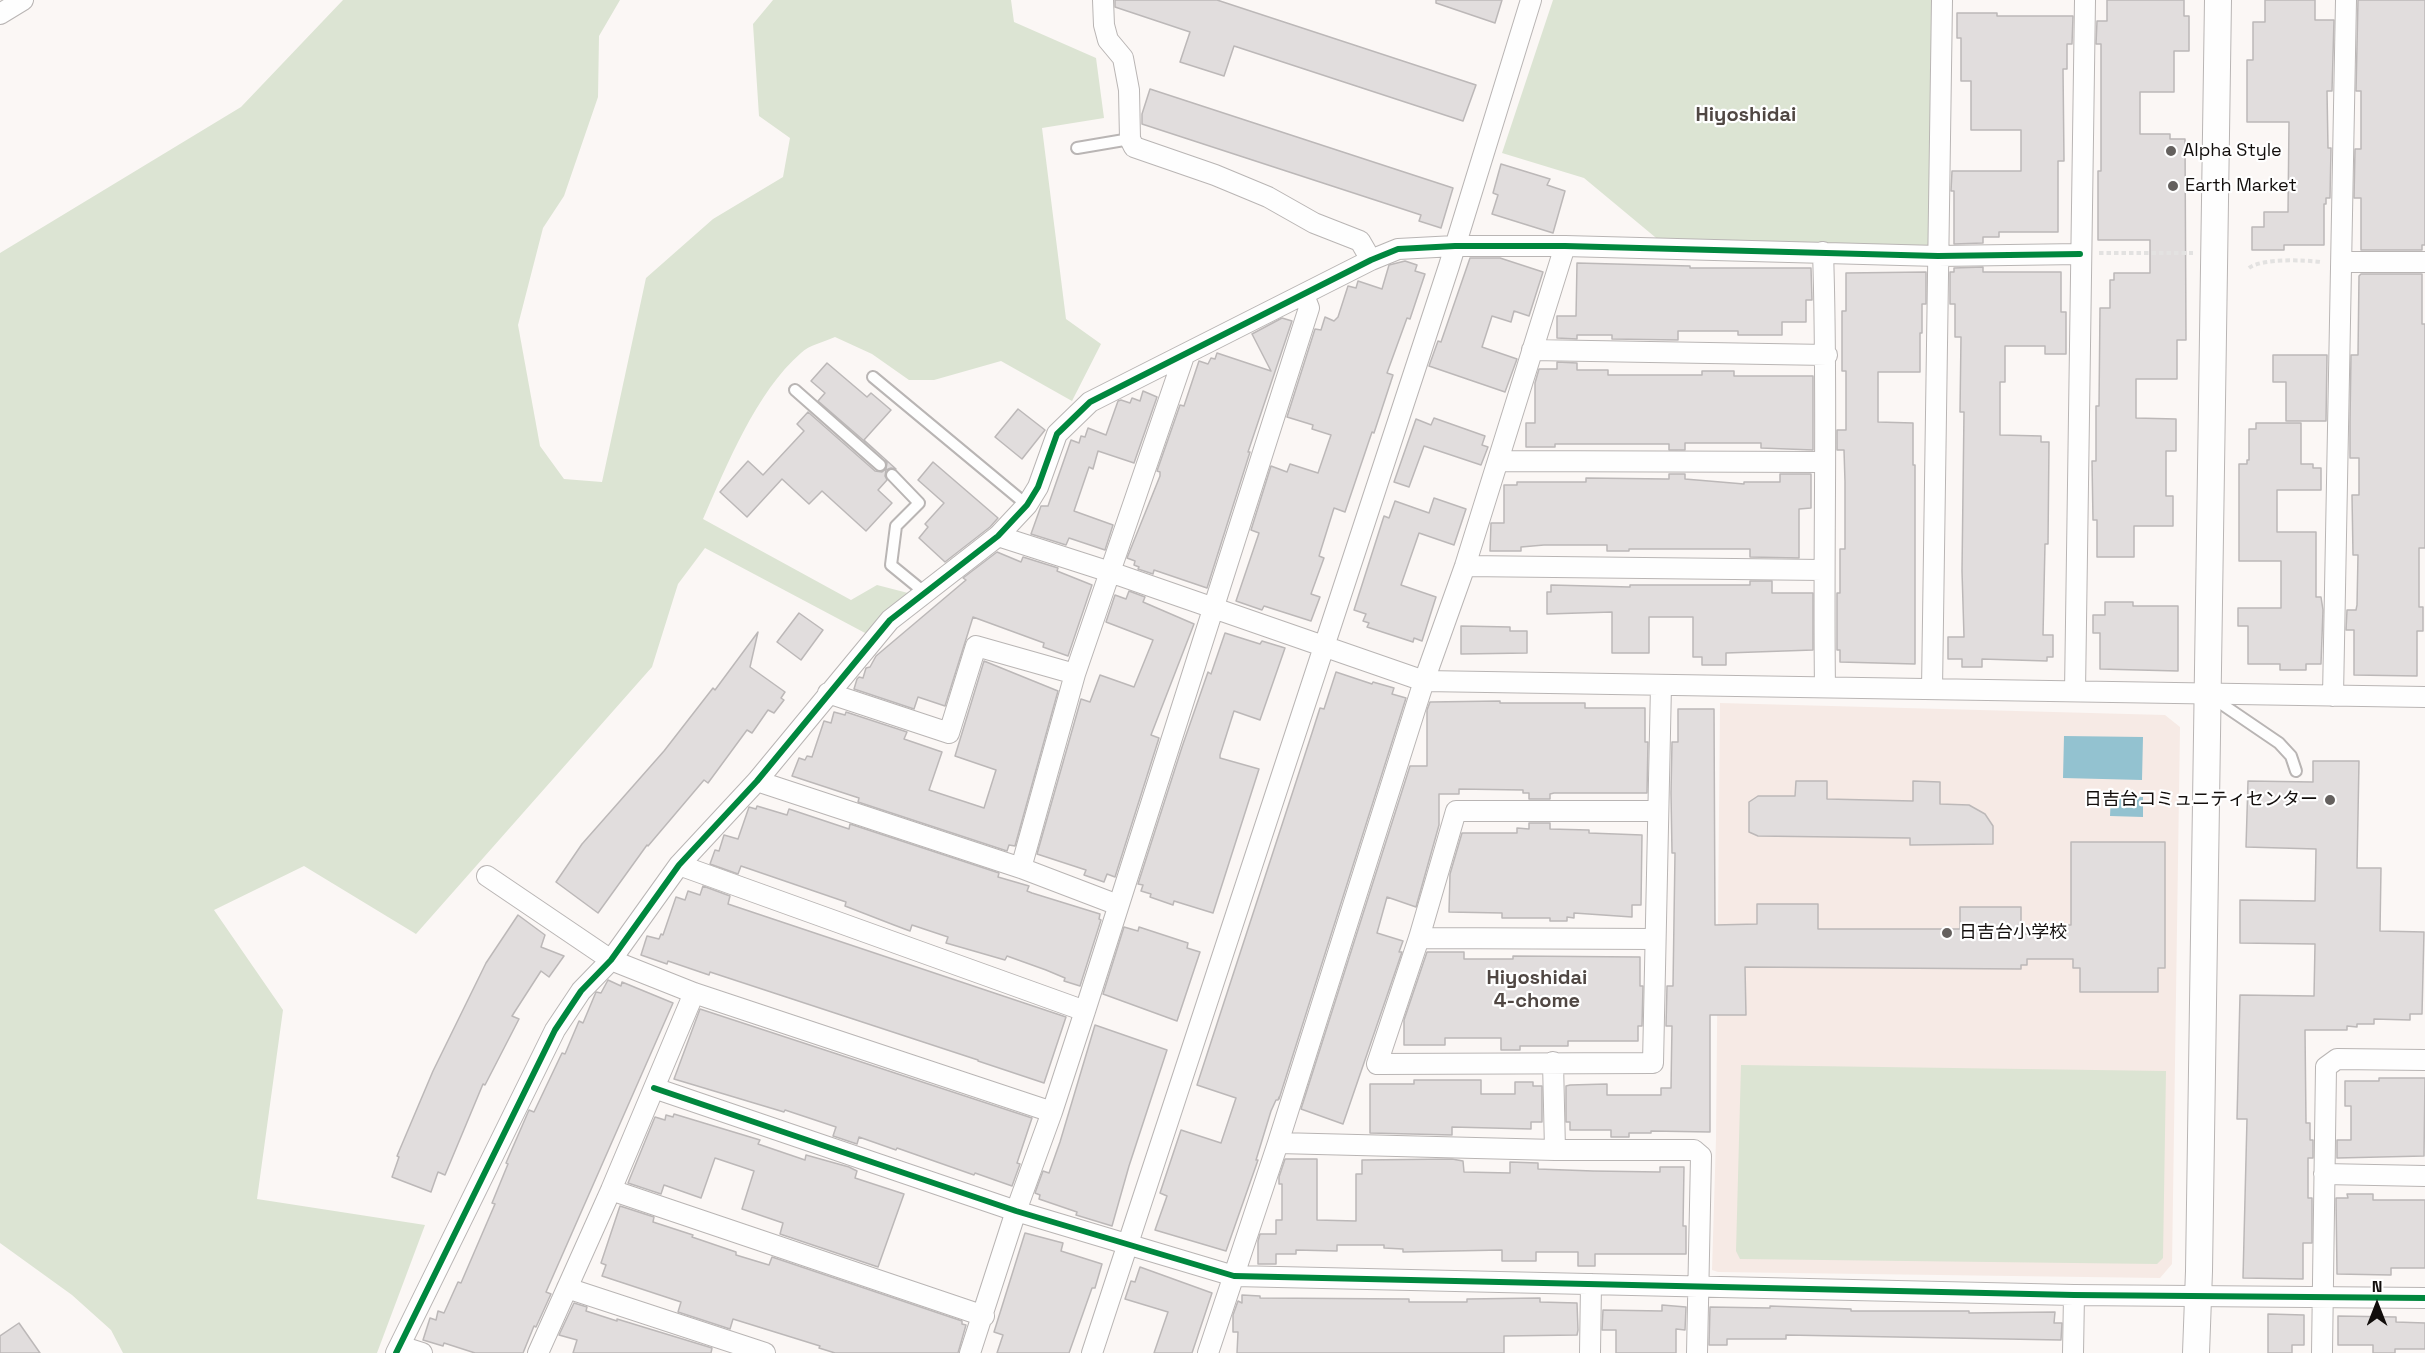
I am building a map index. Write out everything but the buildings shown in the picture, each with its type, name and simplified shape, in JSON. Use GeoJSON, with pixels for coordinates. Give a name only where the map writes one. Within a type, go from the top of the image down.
{"type":"FeatureCollection","features":[{"type":"Feature","properties":{"kind":"street"},"geometry":{"type":"LineString","coordinates":[[0,14],[23,0]]}},
{"type":"Feature","properties":{"kind":"street"},"geometry":{"type":"LineString","coordinates":[[1103,0],[1104,25],[1108,40],[1123,58],[1127,80],[1130,139],[1134,147],[1215,175],[1268,197],[1314,223],[1359,241],[1371,260]]}},
{"type":"Feature","properties":{"kind":"street"},"geometry":{"type":"LineString","coordinates":[[1092,1353],[1455,246],[1531,0]]}},
{"type":"Feature","properties":{"kind":"street"},"geometry":{"type":"LineString","coordinates":[[1932,689],[1942,0]]}},
{"type":"Feature","properties":{"kind":"street"},"geometry":{"type":"LineString","coordinates":[[2075,691],[2085,0]]}},
{"type":"Feature","properties":{"kind":"street"},"geometry":{"type":"LineString","coordinates":[[2196,1353],[2199,1296],[2218,0]]}},
{"type":"Feature","properties":{"kind":"street"},"geometry":{"type":"LineString","coordinates":[[2333,696],[2346,0]]}},
{"type":"Feature","properties":{"kind":"street"},"geometry":{"type":"LineString","coordinates":[[1208,1353],[1278,1143],[1424,681],[1465,566],[1565,246]]}},
{"type":"Feature","properties":{"kind":"street"},"geometry":{"type":"LineString","coordinates":[[422,1353],[398,1350],[555,1030],[581,991],[612,960],[679,865],[757,781],[891,620],[998,536],[1027,505],[1038,487],[1057,434],[1090,402],[1371,260],[1407,247],[1565,246],[1938,256],[2080,254]]}},
{"type":"Feature","properties":{"kind":"street"},"geometry":{"type":"LineString","coordinates":[[1823,252],[1827,355],[1823,570],[1825,687]]}},
{"type":"Feature","properties":{"kind":"street"},"geometry":{"type":"LineString","coordinates":[[2342,262],[2425,262]]}},
{"type":"Feature","properties":{"kind":"street"},"geometry":{"type":"LineString","coordinates":[[970,1353],[1085,1011],[1309,308],[1304,295]]}},
{"type":"Feature","properties":{"kind":"street"},"geometry":{"type":"LineString","coordinates":[[1532,350],[1827,355]]}},
{"type":"Feature","properties":{"kind":"street"},"geometry":{"type":"LineString","coordinates":[[1021,868],[1075,674],[1184,356]]}},
{"type":"Feature","properties":{"kind":"street"},"geometry":{"type":"LineString","coordinates":[[1498,461],[1824,462]]}},
{"type":"Feature","properties":{"kind":"street"},"geometry":{"type":"LineString","coordinates":[[998,536],[1110,572],[1424,681],[2425,697]]}},
{"type":"Feature","properties":{"kind":"street"},"geometry":{"type":"LineString","coordinates":[[1465,566],[1823,570]]}},
{"type":"Feature","properties":{"kind":"street"},"geometry":{"type":"LineString","coordinates":[[828,693],[949,733],[976,646],[1075,674]]}},
{"type":"Feature","properties":{"kind":"street"},"geometry":{"type":"LineString","coordinates":[[1657,811],[1456,811],[1419,938],[1377,1064],[1653,1063],[1661,684]]}},
{"type":"Feature","properties":{"kind":"street"},"geometry":{"type":"LineString","coordinates":[[757,781],[1021,868],[1118,905]]}},
{"type":"Feature","properties":{"kind":"street"},"geometry":{"type":"LineString","coordinates":[[679,865],[1085,1011]]}},
{"type":"Feature","properties":{"kind":"street"},"geometry":{"type":"LineString","coordinates":[[487,876],[612,960],[694,993],[1052,1112]]}},
{"type":"Feature","properties":{"kind":"street"},"geometry":{"type":"LineString","coordinates":[[1419,938],[1655,939]]}},
{"type":"Feature","properties":{"kind":"street"},"geometry":{"type":"LineString","coordinates":[[538,1353],[612,1190],[694,993]]}},
{"type":"Feature","properties":{"kind":"street"},"geometry":{"type":"LineString","coordinates":[[2322,1353],[2326,1067],[2337,1059],[2425,1060]]}},
{"type":"Feature","properties":{"kind":"street"},"geometry":{"type":"LineString","coordinates":[[1553,1062],[1555,1150]]}},
{"type":"Feature","properties":{"kind":"street"},"geometry":{"type":"LineString","coordinates":[[654,1088],[1016,1211],[1233,1276],[2074,1295],[2425,1298]]}},
{"type":"Feature","properties":{"kind":"street"},"geometry":{"type":"LineString","coordinates":[[1278,1143],[1555,1150],[1694,1150],[1701,1156],[1697,1353]]}},
{"type":"Feature","properties":{"kind":"street"},"geometry":{"type":"LineString","coordinates":[[2324,1173],[2425,1176]]}},
{"type":"Feature","properties":{"kind":"street"},"geometry":{"type":"LineString","coordinates":[[612,1190],[984,1316]]}},
{"type":"Feature","properties":{"kind":"street"},"geometry":{"type":"LineString","coordinates":[[1590,1353],[1591,1284]]}},
{"type":"Feature","properties":{"kind":"street"},"geometry":{"type":"LineString","coordinates":[[567,1288],[765,1353]]}},
{"type":"Feature","properties":{"kind":"street"},"geometry":{"type":"LineString","coordinates":[[2073,1353],[2074,1295]]}},
{"type":"Feature","properties":{"kind":"lane"},"geometry":{"type":"LineString","coordinates":[[1077,148],[1130,139]]}},
{"type":"Feature","properties":{"kind":"lane"},"geometry":{"type":"LineString","coordinates":[[873,377],[1027,505]]}},
{"type":"Feature","properties":{"kind":"lane"},"geometry":{"type":"LineString","coordinates":[[795,390],[880,465]]}},
{"type":"Feature","properties":{"kind":"lane"},"geometry":{"type":"LineString","coordinates":[[892,475],[919,503],[896,526],[891,565],[924,592]]}},
{"type":"Feature","properties":{"kind":"lane"},"geometry":{"type":"LineString","coordinates":[[2207,693],[2279,743],[2291,756],[2295,771]]}},
{"type":"Feature","properties":{"kind":"path"},"geometry":{"type":"LineString","coordinates":[[2080,254],[2196,253]]}},
{"type":"Feature","properties":{"kind":"path"},"geometry":{"type":"LineString","coordinates":[[2249,268],[2255,264],[2280,261],[2318,261],[2336,265],[2342,262]]}},
{"type":"Feature","properties":{"kind":"shaded area","name":"日吉台小学校"},"geometry":{"type":"Polygon","coordinates":[[[1720,703],[2165,715],[2180,727],[2172,1264],[2160,1278],[1718,1272],[1712,1270],[1716,1139],[1720,703]]]}},
{"type":"Feature","properties":{"kind":"green space"},"geometry":{"type":"Polygon","coordinates":[[[343,0],[620,0],[599,36],[598,97],[564,196],[543,228],[518,325],[540,446],[564,479],[602,482],[646,278],[713,219],[783,177],[790,138],[759,116],[753,24],[773,0],[1011,0],[1014,22],[1096,58],[1104,118],[1042,128],[1066,319],[1101,344],[1072,401],[1001,361],[934,380],[909,380],[872,354],[835,337],[804,350],[785,369],[757,408],[744,430],[703,519],[851,600],[877,585],[908,593],[867,634],[705,548],[678,584],[652,667],[416,934],[304,866],[214,910],[283,1010],[257,1199],[425,1225],[377,1353],[123,1353],[111,1330],[72,1295],[0,1243],[0,253],[241,107],[343,0]]]}},
{"type":"Feature","properties":{"kind":"green space"},"geometry":{"type":"Polygon","coordinates":[[[1553,0],[1944,0],[1931,247],[1661,242],[1584,178],[1502,153],[1553,0]]]}},
{"type":"Feature","properties":{"kind":"green space"},"geometry":{"type":"Polygon","coordinates":[[[1741,1065],[2166,1071],[2163,1258],[2157,1264],[1740,1259],[1736,1251],[1741,1065]]]}},
{"type":"Feature","properties":{"kind":"water"},"geometry":{"type":"Polygon","coordinates":[[[2064,736],[2143,737],[2142,780],[2063,778],[2064,736]]]}},
{"type":"Feature","properties":{"kind":"water"},"geometry":{"type":"Polygon","coordinates":[[[2111,796],[2143,797],[2143,817],[2110,816],[2111,796]]]}},
{"type":"Feature","properties":{"kind":"cycle path"},"geometry":{"type":"LineString","coordinates":[[396,1353],[555,1030],[581,991],[611,960],[679,865],[757,781],[890,620],[998,536],[1027,505],[1038,487],[1057,434],[1090,402],[1371,260],[1398,249],[1455,246],[1565,246],[1938,256],[2080,254]]}},
{"type":"Feature","properties":{"kind":"cycle path"},"geometry":{"type":"LineString","coordinates":[[654,1088],[1016,1211],[1234,1276],[2074,1295],[2425,1298]]}},
{"type":"Feature","properties":{"kind":"place","name":"Alpha Style"},"geometry":{"type":"Point","coordinates":[2171,151]}},
{"type":"Feature","properties":{"kind":"place","name":"Earth Market"},"geometry":{"type":"Point","coordinates":[2173,186]}},
{"type":"Feature","properties":{"kind":"place","name":"日吉台コミュニティセンター"},"geometry":{"type":"Point","coordinates":[2330,800]}},
{"type":"Feature","properties":{"kind":"place","name":"日吉台小学校"},"geometry":{"type":"Point","coordinates":[1947,933]}},
{"type":"Feature","properties":{"kind":"district","name":"Hiyoshidai"},"geometry":{"type":"Point","coordinates":[1746,116]}},
{"type":"Feature","properties":{"kind":"district","name":"Hiyoshidai 4-chome"},"geometry":{"type":"Point","coordinates":[1537,990]}}]}
